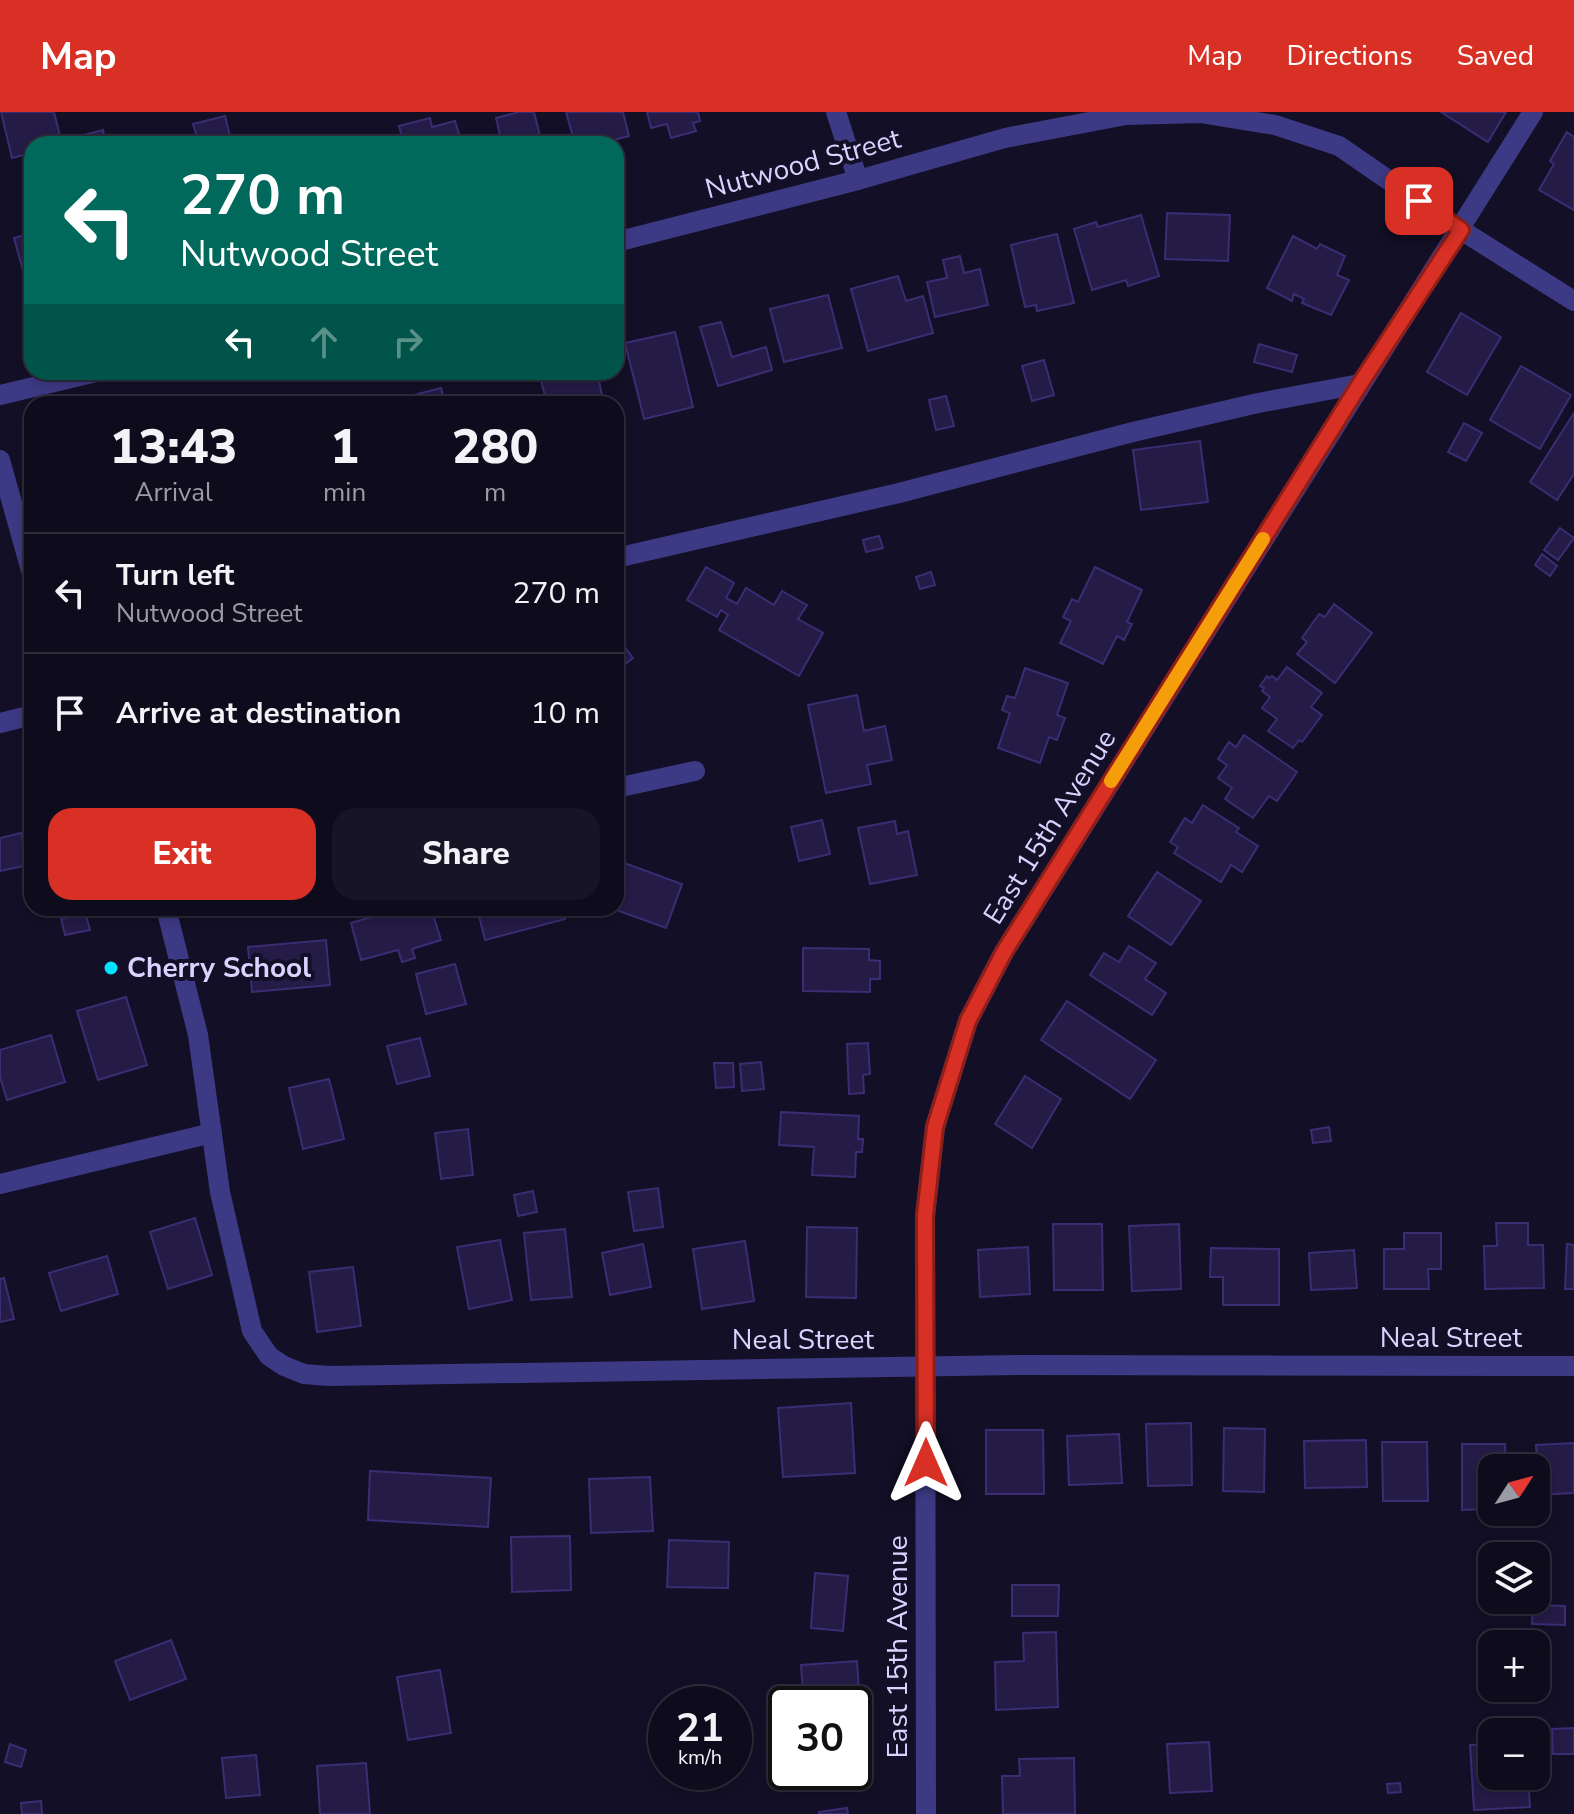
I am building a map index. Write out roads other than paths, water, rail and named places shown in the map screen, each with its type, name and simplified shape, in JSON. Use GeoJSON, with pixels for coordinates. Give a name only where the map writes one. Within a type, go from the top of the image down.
{"type":"FeatureCollection","features":[{"type":"Feature","properties":{"kind":"street"},"geometry":{"type":"LineString","coordinates":[[836,112],[858,180]]}},
{"type":"Feature","properties":{"kind":"street","name":"East 15th Avenue"},"geometry":{"type":"LineString","coordinates":[[926,1814],[925,1216],[935,1127],[968,1021],[1004,952],[1533,112]]}},
{"type":"Feature","properties":{"kind":"street","name":"Nutwood Street"},"geometry":{"type":"LineString","coordinates":[[624,240],[1020,135],[1126,115],[1200,113],[1275,125],[1339,146],[1461,230],[1574,301]]}},
{"type":"Feature","properties":{"kind":"street"},"geometry":{"type":"LineString","coordinates":[[0,395],[63,380]]}},
{"type":"Feature","properties":{"kind":"street"},"geometry":{"type":"LineString","coordinates":[[624,556],[899,493],[1231,409],[1360,384]]}},
{"type":"Feature","properties":{"kind":"street"},"geometry":{"type":"LineString","coordinates":[[0,460],[24,546]]}},
{"type":"Feature","properties":{"kind":"street"},"geometry":{"type":"LineString","coordinates":[[0,723],[24,717]]}},
{"type":"Feature","properties":{"kind":"street"},"geometry":{"type":"LineString","coordinates":[[624,786],[695,771]]}},
{"type":"Feature","properties":{"kind":"street","name":"Neal Street"},"geometry":{"type":"LineString","coordinates":[[168,916],[198,1035],[220,1192],[252,1331],[269,1356],[295,1371],[329,1376],[1020,1365],[1574,1366]]}},
{"type":"Feature","properties":{"kind":"street"},"geometry":{"type":"LineString","coordinates":[[0,1184],[212,1133]]}},
{"type":"Feature","properties":{"kind":"place","name":"Cherry School"},"geometry":{"type":"Point","coordinates":[111,968]}}]}
